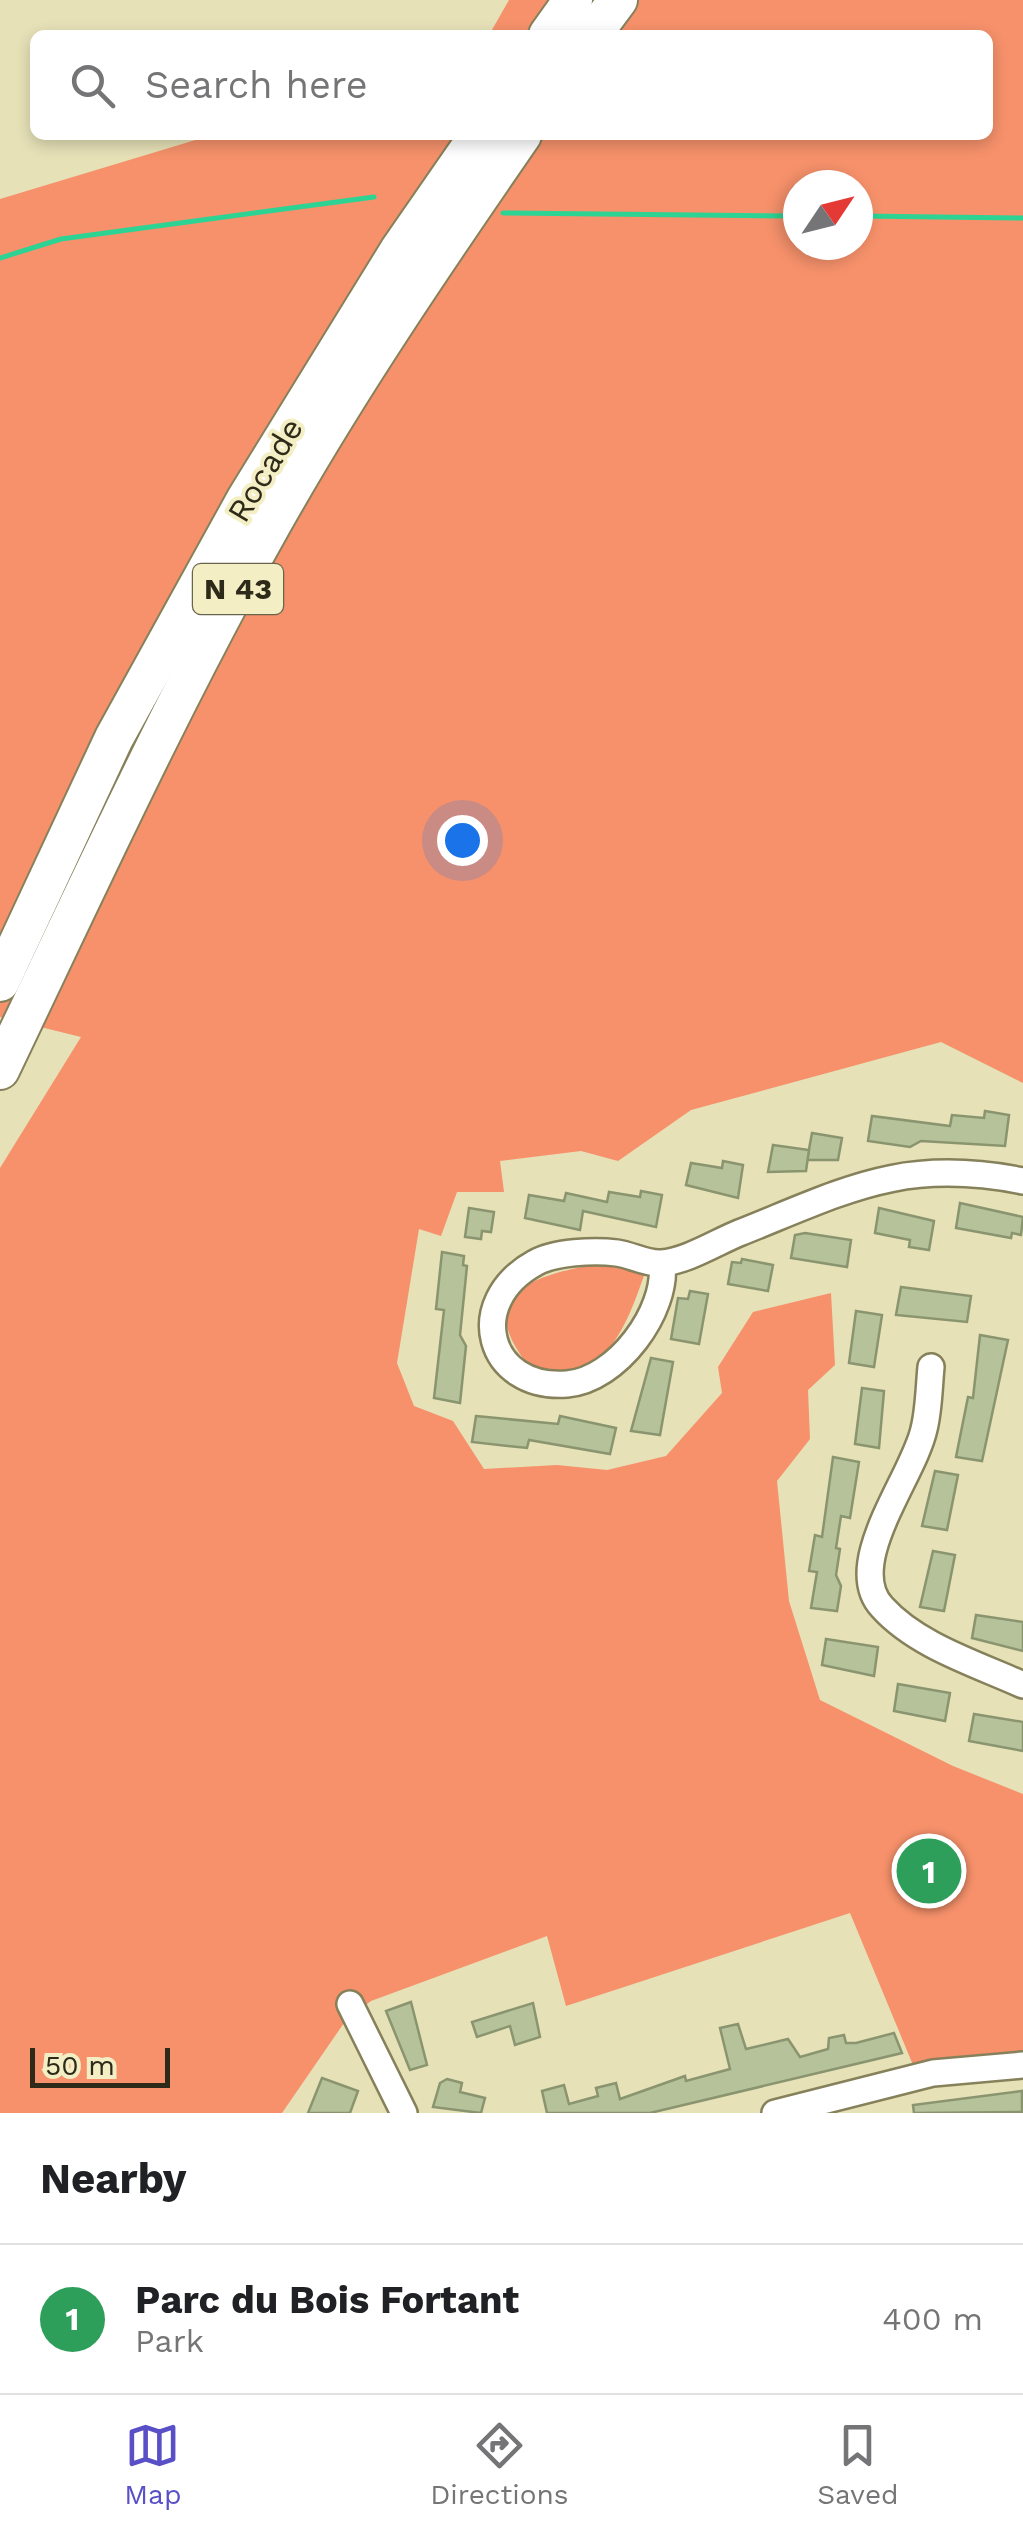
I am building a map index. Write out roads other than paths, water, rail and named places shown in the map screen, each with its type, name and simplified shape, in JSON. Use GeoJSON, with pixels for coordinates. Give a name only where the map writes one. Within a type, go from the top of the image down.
{"type":"FeatureCollection","features":[{"type":"Feature","properties":{"kind":"highway"},"geometry":{"type":"LineString","coordinates":[[552,30],[573,0]]}},
{"type":"Feature","properties":{"kind":"highway"},"geometry":{"type":"LineString","coordinates":[[596,30],[618,0]]}},
{"type":"Feature","properties":{"kind":"highway","name":"Rocade"},"geometry":{"type":"LineString","coordinates":[[0,982],[114,738],[246,500],[400,250],[476,140]]}},
{"type":"Feature","properties":{"kind":"highway","name":"N 43"},"geometry":{"type":"LineString","coordinates":[[0,1070],[150,756],[274,521],[432,264],[519,140]]}},
{"type":"Feature","properties":{"kind":"street"},"geometry":{"type":"LineString","coordinates":[[662,1263],[664,1281],[639,1334],[616,1361],[582,1383],[546,1386],[519,1375],[501,1356],[493,1331],[494,1300],[511,1278],[539,1260],[615,1252],[662,1263],[864,1184],[907,1172],[982,1172],[1023,1180]]}},
{"type":"Feature","properties":{"kind":"street"},"geometry":{"type":"LineString","coordinates":[[931,1367],[924,1430],[870,1556],[870,1582],[880,1606],[931,1644],[1023,1685]]}},
{"type":"Feature","properties":{"kind":"street"},"geometry":{"type":"LineString","coordinates":[[350,2004],[404,2113]]}},
{"type":"Feature","properties":{"kind":"street"},"geometry":{"type":"LineString","coordinates":[[776,2113],[933,2073],[1023,2065]]}},
{"type":"Feature","properties":{"kind":"waterway"},"geometry":{"type":"LineString","coordinates":[[0,258],[61,239],[374,197]]}},
{"type":"Feature","properties":{"kind":"waterway"},"geometry":{"type":"LineString","coordinates":[[503,213],[783,216]]}},
{"type":"Feature","properties":{"kind":"waterway"},"geometry":{"type":"LineString","coordinates":[[873,216],[1023,218]]}},
{"type":"Feature","properties":{"kind":"place","name":"Parc du Bois Fortant"},"geometry":{"type":"Point","coordinates":[929,1871]}}]}
